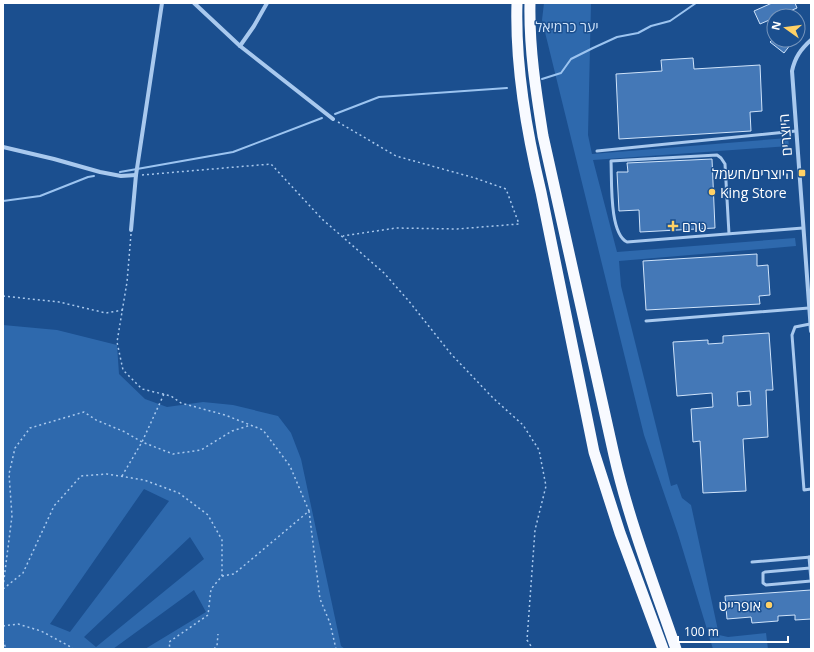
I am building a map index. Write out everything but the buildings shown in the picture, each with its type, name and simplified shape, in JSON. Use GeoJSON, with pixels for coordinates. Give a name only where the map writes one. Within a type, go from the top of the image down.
{"type":"FeatureCollection","features":[{"type":"Feature","properties":{"kind":"highway"},"geometry":{"type":"LineString","coordinates":[[516,3],[517,56],[521,91],[594,452],[620,534],[663,649]]}},
{"type":"Feature","properties":{"kind":"highway"},"geometry":{"type":"LineString","coordinates":[[530,3],[531,55],[543,136],[618,473],[635,530],[676,649]]}},
{"type":"Feature","properties":{"kind":"street"},"geometry":{"type":"LineString","coordinates":[[132,230],[138,163],[162,3]]}},
{"type":"Feature","properties":{"kind":"street"},"geometry":{"type":"LineString","coordinates":[[194,3],[240,46],[333,119]]}},
{"type":"Feature","properties":{"kind":"street"},"geometry":{"type":"LineString","coordinates":[[240,46],[254,26],[267,3]]}},
{"type":"Feature","properties":{"kind":"street","name":"היוצרים"},"geometry":{"type":"LineString","coordinates":[[811,40],[799,52],[794,61],[792,71],[811,331]]}},
{"type":"Feature","properties":{"kind":"street"},"geometry":{"type":"LineString","coordinates":[[3,148],[120,176],[137,174]]}},
{"type":"Feature","properties":{"kind":"lane"},"geometry":{"type":"LineString","coordinates":[[597,151],[796,131]]}},
{"type":"Feature","properties":{"kind":"lane"},"geometry":{"type":"LineString","coordinates":[[729,234],[724,160],[717,155],[611,161],[614,219],[619,235],[624,241],[627,242],[729,234],[803,228]]}},
{"type":"Feature","properties":{"kind":"lane"},"geometry":{"type":"LineString","coordinates":[[646,321],[809,308]]}},
{"type":"Feature","properties":{"kind":"lane"},"geometry":{"type":"LineString","coordinates":[[810,324],[795,327],[792,335],[804,490],[811,489]]}},
{"type":"Feature","properties":{"kind":"lane"},"geometry":{"type":"LineString","coordinates":[[752,562],[810,557],[811,581],[766,585],[763,583],[763,573],[810,568]]}},
{"type":"Feature","properties":{"kind":"path"},"geometry":{"type":"LineString","coordinates":[[333,119],[376,146],[396,156],[475,178],[506,189],[519,224],[457,228],[396,228],[343,236]]}},
{"type":"Feature","properties":{"kind":"path"},"geometry":{"type":"LineString","coordinates":[[137,174],[271,164],[322,219],[384,273],[408,300],[451,354],[492,398],[523,425],[539,450],[546,486],[535,537],[527,640],[533,649]]}},
{"type":"Feature","properties":{"kind":"path"},"geometry":{"type":"LineString","coordinates":[[132,230],[127,282],[117,342],[123,370],[142,389],[171,396],[181,403],[225,415],[263,430],[290,466],[309,511],[320,599],[330,623],[336,649]]}},
{"type":"Feature","properties":{"kind":"path"},"geometry":{"type":"LineString","coordinates":[[3,296],[59,302],[106,313],[123,310]]}},
{"type":"Feature","properties":{"kind":"path"},"geometry":{"type":"LineString","coordinates":[[122,476],[142,442],[164,394]]}},
{"type":"Feature","properties":{"kind":"path"},"geometry":{"type":"LineString","coordinates":[[3,588],[12,516],[9,474],[15,448],[30,428],[84,412],[96,420],[125,432],[142,442],[172,454],[200,450],[232,431],[251,425]]}},
{"type":"Feature","properties":{"kind":"path"},"geometry":{"type":"LineString","coordinates":[[3,588],[23,573],[54,506],[81,476],[108,474],[144,480],[179,493],[208,515],[222,540],[222,576],[212,589],[208,615],[169,642],[170,649]]}},
{"type":"Feature","properties":{"kind":"path"},"geometry":{"type":"LineString","coordinates":[[222,576],[234,574],[309,511]]}},
{"type":"Feature","properties":{"kind":"path"},"geometry":{"type":"LineString","coordinates":[[3,626],[18,624],[41,630],[72,649]]}},
{"type":"Feature","properties":{"kind":"path"},"geometry":{"type":"LineString","coordinates":[[214,649],[217,646],[218,634]]}},
{"type":"Feature","properties":{"kind":"path"},"geometry":{"type":"LineString","coordinates":[[3,640],[6,649]]}},
{"type":"Feature","properties":{"kind":"green space","name":"יער כרמיאל"},"geometry":{"type":"Polygon","coordinates":[[[544,3],[591,3],[588,135],[592,154],[788,138],[789,146],[593,160],[617,252],[795,238],[796,246],[619,261],[621,286],[671,486],[677,484],[682,498],[691,505],[719,635],[728,637],[766,633],[768,649],[713,649],[678,534],[644,435],[542,20],[544,3]]]}},
{"type":"Feature","properties":{"kind":"green space"},"geometry":{"type":"Polygon","coordinates":[[[3,325],[57,330],[117,345],[119,374],[145,399],[167,407],[203,402],[233,405],[278,416],[291,433],[301,459],[341,646],[345,649],[145,649],[206,612],[194,590],[113,649],[3,649],[3,325]],[[144,489],[50,624],[70,632],[169,501],[144,489]],[[190,537],[84,637],[96,647],[204,559],[190,537]]]}},
{"type":"Feature","properties":{"kind":"waterway"},"geometry":{"type":"LineString","coordinates":[[542,79],[561,73],[571,59],[593,48],[617,37],[638,33],[651,26],[670,21],[696,3]]}},
{"type":"Feature","properties":{"kind":"waterway"},"geometry":{"type":"LineString","coordinates":[[335,114],[379,97],[507,88]]}},
{"type":"Feature","properties":{"kind":"waterway"},"geometry":{"type":"LineString","coordinates":[[120,172],[233,152],[322,118]]}},
{"type":"Feature","properties":{"kind":"waterway"},"geometry":{"type":"LineString","coordinates":[[3,201],[40,196],[94,176]]}},
{"type":"Feature","properties":{"kind":"place","name":"היוצרים/חשמל"},"geometry":{"type":"Point","coordinates":[802,173]}},
{"type":"Feature","properties":{"kind":"place","name":"King Store"},"geometry":{"type":"Point","coordinates":[712,192]}},
{"type":"Feature","properties":{"kind":"place","name":"טרם"},"geometry":{"type":"Point","coordinates":[673,226]}},
{"type":"Feature","properties":{"kind":"place","name":"אופרייט"},"geometry":{"type":"Point","coordinates":[769,605]}}]}
